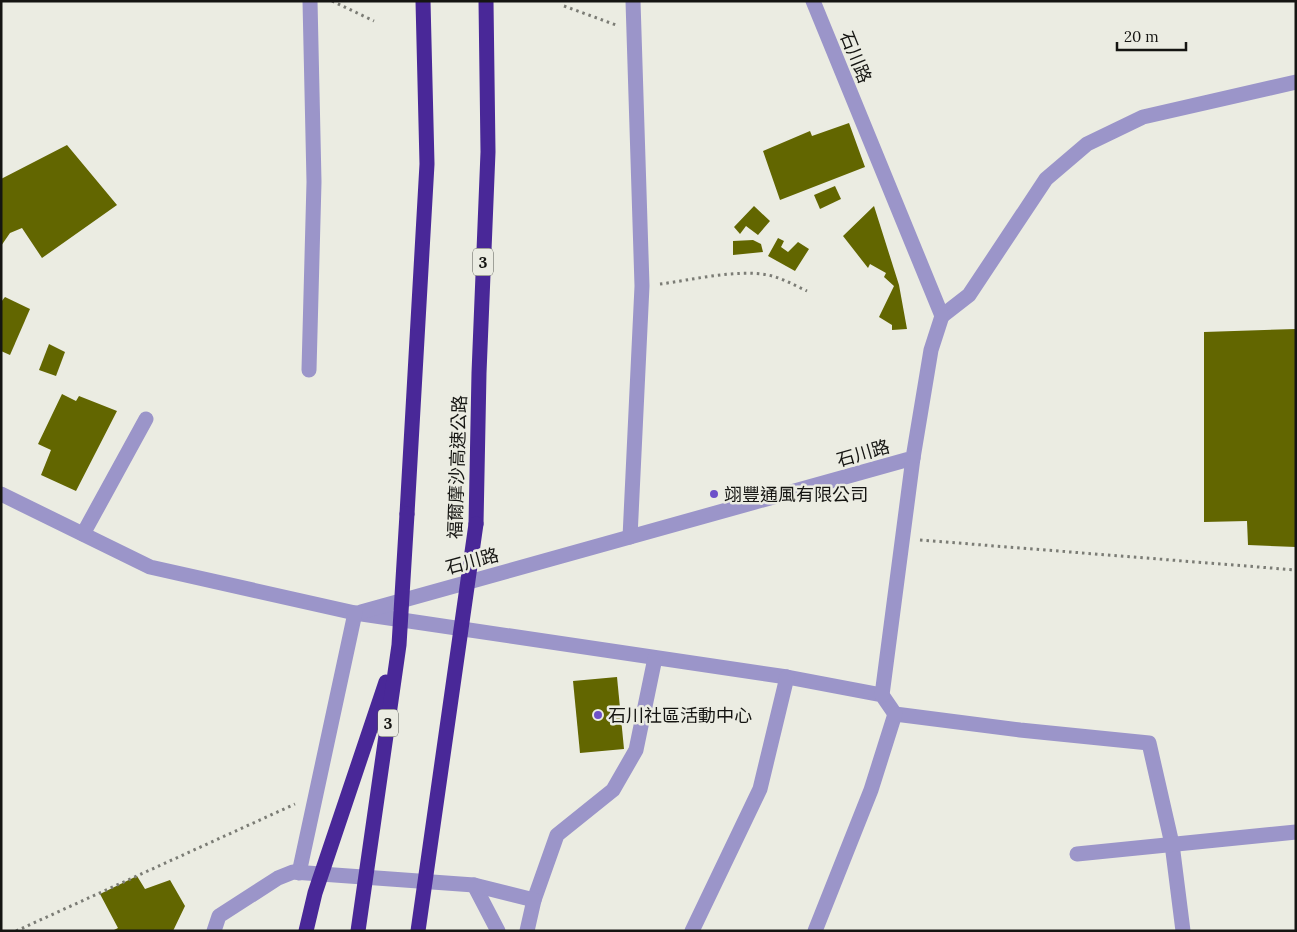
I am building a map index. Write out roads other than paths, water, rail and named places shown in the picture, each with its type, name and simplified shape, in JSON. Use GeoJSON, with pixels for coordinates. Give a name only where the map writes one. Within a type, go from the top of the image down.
{"type":"FeatureCollection","features":[{"type":"Feature","properties":{"kind":"highway","name":"3"},"geometry":{"type":"LineString","coordinates":[[358,931],[399,646],[427,164],[423,1]]}},
{"type":"Feature","properties":{"kind":"highway","name":"福爾摩沙高速公路"},"geometry":{"type":"LineString","coordinates":[[418,931],[476,524],[479,373],[488,152],[486,1]]}},
{"type":"Feature","properties":{"kind":"highway"},"geometry":{"type":"LineString","coordinates":[[306,931],[315,892],[399,646]]}},
{"type":"Feature","properties":{"kind":"street"},"geometry":{"type":"LineString","coordinates":[[309,370],[314,182],[310,1]]}},
{"type":"Feature","properties":{"kind":"street"},"geometry":{"type":"LineString","coordinates":[[630,537],[642,286],[633,1]]}},
{"type":"Feature","properties":{"kind":"street","name":"石川路"},"geometry":{"type":"LineString","coordinates":[[355,613],[913,458],[932,350],[942,316],[813,1]]}},
{"type":"Feature","properties":{"kind":"street"},"geometry":{"type":"LineString","coordinates":[[942,316],[969,295],[1046,179],[1087,144],[1143,117],[1296,82]]}},
{"type":"Feature","properties":{"kind":"street"},"geometry":{"type":"LineString","coordinates":[[83,534],[146,419]]}},
{"type":"Feature","properties":{"kind":"street"},"geometry":{"type":"LineString","coordinates":[[913,458],[904,539],[882,695],[895,714],[1020,730],[1149,743],[1172,844],[1183,931]]}},
{"type":"Feature","properties":{"kind":"street"},"geometry":{"type":"LineString","coordinates":[[1,494],[150,568],[355,613],[787,677],[882,695]]}},
{"type":"Feature","properties":{"kind":"street"},"geometry":{"type":"LineString","coordinates":[[300,873],[355,613]]}},
{"type":"Feature","properties":{"kind":"street"},"geometry":{"type":"LineString","coordinates":[[527,931],[534,900],[557,835],[613,790],[636,750],[655,658]]}},
{"type":"Feature","properties":{"kind":"street"},"geometry":{"type":"LineString","coordinates":[[692,931],[760,789],[787,677]]}},
{"type":"Feature","properties":{"kind":"street"},"geometry":{"type":"LineString","coordinates":[[815,931],[870,790],[895,714]]}},
{"type":"Feature","properties":{"kind":"street"},"geometry":{"type":"LineString","coordinates":[[1077,854],[1296,832]]}},
{"type":"Feature","properties":{"kind":"street"},"geometry":{"type":"LineString","coordinates":[[214,931],[219,916],[278,878],[293,872],[474,885],[534,900]]}},
{"type":"Feature","properties":{"kind":"street"},"geometry":{"type":"LineString","coordinates":[[474,885],[498,931]]}},
{"type":"Feature","properties":{"kind":"place","name":"翊豐通風有限公司"},"geometry":{"type":"Point","coordinates":[714,494]}},
{"type":"Feature","properties":{"kind":"place","name":"石川社區活動中心"},"geometry":{"type":"Point","coordinates":[598,715]}}]}
